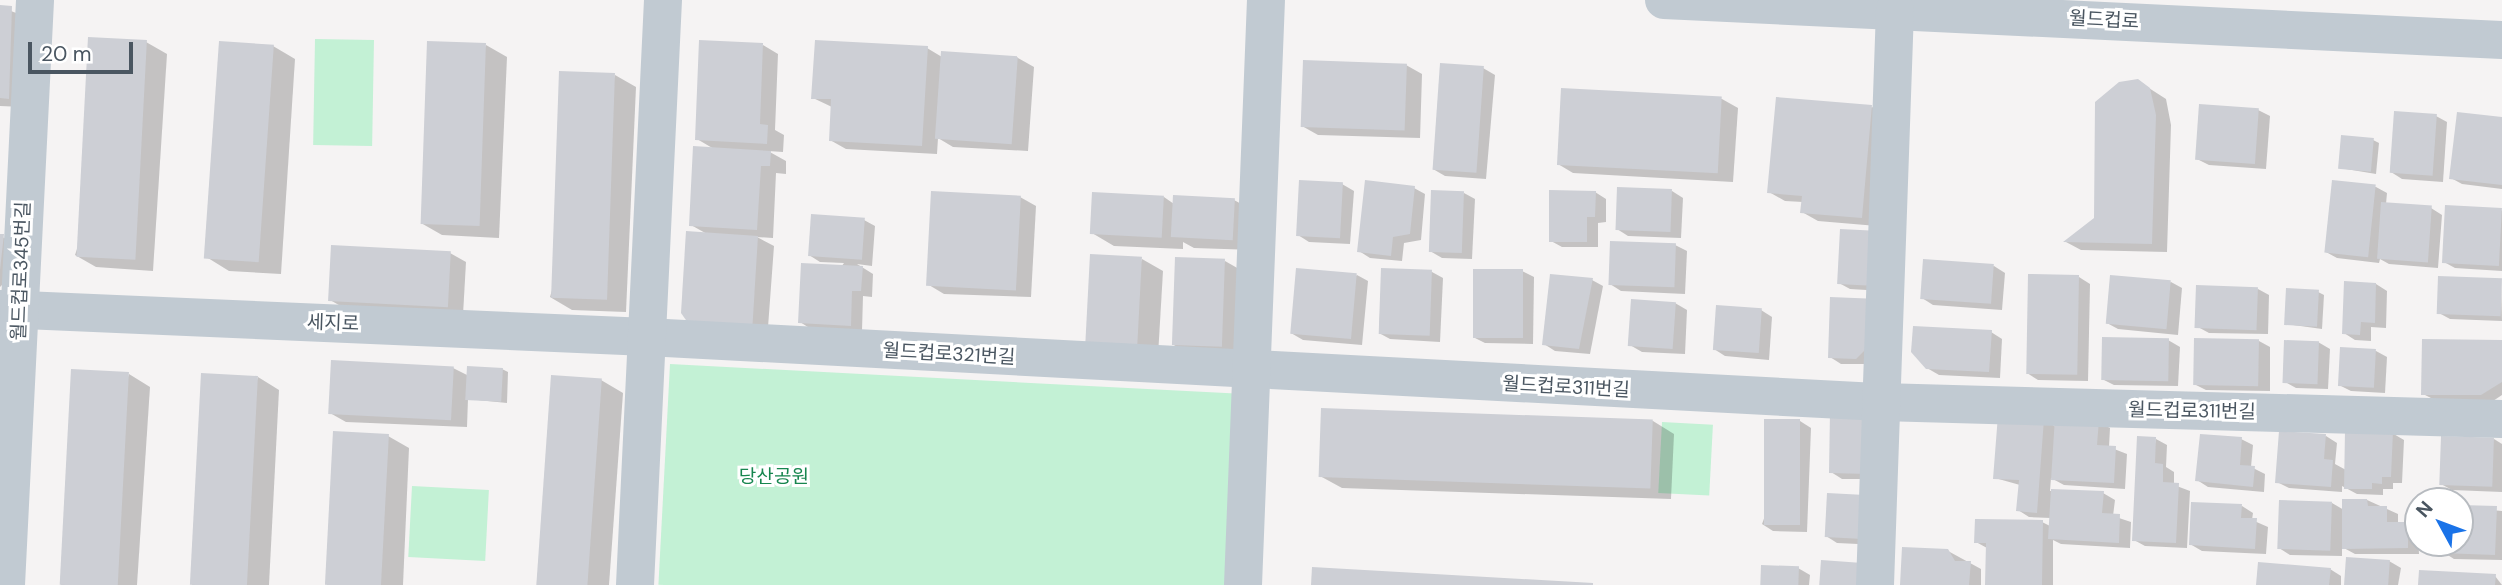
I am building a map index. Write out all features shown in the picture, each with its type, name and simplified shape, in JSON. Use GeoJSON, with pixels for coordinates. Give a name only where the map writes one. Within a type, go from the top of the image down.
{"type":"FeatureCollection","features":[{"type":"Feature","properties":{"kind":"street","name":"월드컵로345번길"},"geometry":{"type":"LineString","coordinates":[[6,585],[13,132],[35,0]]}},
{"type":"Feature","properties":{"kind":"street"},"geometry":{"type":"LineString","coordinates":[[635,585],[663,0]]}},
{"type":"Feature","properties":{"kind":"street"},"geometry":{"type":"LineString","coordinates":[[1243,585],[1266,0]]}},
{"type":"Feature","properties":{"kind":"street","name":"월드컵로"},"geometry":{"type":"LineString","coordinates":[[1664,0],[2502,40]]}},
{"type":"Feature","properties":{"kind":"street"},"geometry":{"type":"LineString","coordinates":[[1875,585],[1895,9]]}},
{"type":"Feature","properties":{"kind":"street","name":"세지로"},"geometry":{"type":"LineString","coordinates":[[10,310],[647,337]]}},
{"type":"Feature","properties":{"kind":"street","name":"월드컵로321번길"},"geometry":{"type":"LineString","coordinates":[[647,337],[1252,371]]}},
{"type":"Feature","properties":{"kind":"street","name":"월드컵로311번길"},"geometry":{"type":"LineString","coordinates":[[1252,371],[1881,402],[2502,419]]}},
{"type":"Feature","properties":{"kind":"green space"},"geometry":{"type":"Polygon","coordinates":[[[315,39],[374,40],[372,146],[313,145],[315,39]]]}},
{"type":"Feature","properties":{"kind":"green space","name":"당산공원"},"geometry":{"type":"Polygon","coordinates":[[[670,364],[1235,394],[1225,585],[658,585],[670,364]]]}},
{"type":"Feature","properties":{"kind":"green space"},"geometry":{"type":"Polygon","coordinates":[[[1662,422],[1713,425],[1709,496],[1658,493],[1662,422]]]}},
{"type":"Feature","properties":{"kind":"green space"},"geometry":{"type":"Polygon","coordinates":[[[412,486],[489,490],[485,561],[408,557],[412,486]]]}},
{"type":"Feature","properties":{"kind":"building"},"geometry":{"type":"Polygon","coordinates":[[[0,5],[12,6],[9,99],[0,98],[0,5]]]}},
{"type":"Feature","properties":{"kind":"building"},"geometry":{"type":"Polygon","coordinates":[[[88,37],[147,40],[135,260],[76,257],[88,37]]]}},
{"type":"Feature","properties":{"kind":"building"},"geometry":{"type":"Polygon","coordinates":[[[699,40],[763,43],[760,124],[768,125],[767,144],[695,140],[699,40]]]}},
{"type":"Feature","properties":{"kind":"building"},"geometry":{"type":"Polygon","coordinates":[[[815,40],[928,46],[922,146],[829,141],[831,99],[811,99],[815,40]]]}},
{"type":"Feature","properties":{"kind":"building"},"geometry":{"type":"Polygon","coordinates":[[[219,41],[274,45],[259,262],[204,258],[219,41]]]}},
{"type":"Feature","properties":{"kind":"building"},"geometry":{"type":"Polygon","coordinates":[[[427,41],[486,43],[480,226],[421,224],[427,41]]]}},
{"type":"Feature","properties":{"kind":"building"},"geometry":{"type":"Polygon","coordinates":[[[941,51],[1018,56],[1012,144],[935,139],[941,51]]]}},
{"type":"Feature","properties":{"kind":"building"},"geometry":{"type":"Polygon","coordinates":[[[1303,60],[1407,64],[1405,131],[1301,127],[1303,60]]]}},
{"type":"Feature","properties":{"kind":"building"},"geometry":{"type":"Polygon","coordinates":[[[1440,63],[1484,66],[1476,173],[1433,170],[1440,63]]]}},
{"type":"Feature","properties":{"kind":"building"},"geometry":{"type":"Polygon","coordinates":[[[559,71],[615,73],[607,300],[551,298],[559,71]]]}},
{"type":"Feature","properties":{"kind":"building"},"geometry":{"type":"Polygon","coordinates":[[[2138,79],[2150,88],[2156,115],[2152,244],[2063,242],[2094,218],[2095,102],[2119,82],[2138,79]]]}},
{"type":"Feature","properties":{"kind":"building"},"geometry":{"type":"Polygon","coordinates":[[[1561,88],[1722,96],[1718,173],[1557,165],[1561,88]]]}},
{"type":"Feature","properties":{"kind":"building"},"geometry":{"type":"Polygon","coordinates":[[[1776,97],[1872,105],[1862,218],[1800,213],[1802,196],[1767,193],[1776,97]]]}},
{"type":"Feature","properties":{"kind":"building"},"geometry":{"type":"Polygon","coordinates":[[[2199,104],[2259,108],[2255,164],[2195,160],[2199,104]]]}},
{"type":"Feature","properties":{"kind":"building"},"geometry":{"type":"Polygon","coordinates":[[[2394,111],[2437,114],[2433,176],[2390,173],[2394,111]]]}},
{"type":"Feature","properties":{"kind":"building"},"geometry":{"type":"Polygon","coordinates":[[[2457,112],[2502,117],[2502,185],[2449,179],[2457,112]]]}},
{"type":"Feature","properties":{"kind":"building"},"geometry":{"type":"Polygon","coordinates":[[[2341,135],[2374,138],[2371,172],[2338,169],[2341,135]]]}},
{"type":"Feature","properties":{"kind":"building"},"geometry":{"type":"Polygon","coordinates":[[[693,146],[771,151],[770,166],[761,166],[757,230],[689,226],[693,146]]]}},
{"type":"Feature","properties":{"kind":"building"},"geometry":{"type":"Polygon","coordinates":[[[1299,180],[1343,182],[1340,238],[1296,236],[1299,180]]]}},
{"type":"Feature","properties":{"kind":"building"},"geometry":{"type":"Polygon","coordinates":[[[1365,180],[1415,186],[1410,234],[1393,237],[1391,256],[1357,252],[1365,180]]]}},
{"type":"Feature","properties":{"kind":"building"},"geometry":{"type":"Polygon","coordinates":[[[2332,180],[2376,185],[2368,257],[2324,253],[2332,180]]]}},
{"type":"Feature","properties":{"kind":"building"},"geometry":{"type":"Polygon","coordinates":[[[1617,187],[1672,189],[1670,232],[1615,230],[1617,187]]]}},
{"type":"Feature","properties":{"kind":"building"},"geometry":{"type":"Polygon","coordinates":[[[1431,190],[1464,191],[1462,253],[1429,252],[1431,190]]]}},
{"type":"Feature","properties":{"kind":"building"},"geometry":{"type":"Polygon","coordinates":[[[1549,190],[1596,191],[1595,217],[1587,217],[1587,242],[1549,242],[1549,190]]]}},
{"type":"Feature","properties":{"kind":"building"},"geometry":{"type":"Polygon","coordinates":[[[931,191],[1021,196],[1016,291],[926,286],[931,191]]]}},
{"type":"Feature","properties":{"kind":"building"},"geometry":{"type":"Polygon","coordinates":[[[1092,192],[1164,196],[1162,238],[1090,234],[1092,192]]]}},
{"type":"Feature","properties":{"kind":"building"},"geometry":{"type":"Polygon","coordinates":[[[1173,195],[1235,198],[1233,240],[1171,237],[1173,195]]]}},
{"type":"Feature","properties":{"kind":"building"},"geometry":{"type":"Polygon","coordinates":[[[2381,202],[2432,206],[2428,262],[2377,259],[2381,202]]]}},
{"type":"Feature","properties":{"kind":"building"},"geometry":{"type":"Polygon","coordinates":[[[2445,205],[2502,208],[2499,266],[2442,263],[2445,205]]]}},
{"type":"Feature","properties":{"kind":"building"},"geometry":{"type":"Polygon","coordinates":[[[811,214],[865,218],[862,260],[808,256],[811,214]]]}},
{"type":"Feature","properties":{"kind":"building"},"geometry":{"type":"Polygon","coordinates":[[[1840,229],[1875,231],[1872,286],[1837,284],[1840,229]]]}},
{"type":"Feature","properties":{"kind":"building"},"geometry":{"type":"Polygon","coordinates":[[[686,231],[758,236],[752,333],[693,330],[681,313],[686,231]]]}},
{"type":"Feature","properties":{"kind":"building"},"geometry":{"type":"Polygon","coordinates":[[[0,234],[4,234],[0,270],[0,234]]]}},
{"type":"Feature","properties":{"kind":"building"},"geometry":{"type":"Polygon","coordinates":[[[1610,241],[1676,243],[1674,287],[1608,285],[1610,241]]]}},
{"type":"Feature","properties":{"kind":"building"},"geometry":{"type":"Polygon","coordinates":[[[331,245],[451,251],[448,307],[328,301],[331,245]]]}},
{"type":"Feature","properties":{"kind":"building"},"geometry":{"type":"Polygon","coordinates":[[[1090,254],[1142,257],[1137,345],[1085,342],[1090,254]]]}},
{"type":"Feature","properties":{"kind":"building"},"geometry":{"type":"Polygon","coordinates":[[[1175,257],[1225,259],[1222,347],[1172,345],[1175,257]]]}},
{"type":"Feature","properties":{"kind":"building"},"geometry":{"type":"Polygon","coordinates":[[[1923,259],[1994,264],[1991,304],[1920,299],[1923,259]]]}},
{"type":"Feature","properties":{"kind":"building"},"geometry":{"type":"Polygon","coordinates":[[[801,263],[863,266],[861,291],[852,291],[851,326],[798,323],[801,263]]]}},
{"type":"Feature","properties":{"kind":"building"},"geometry":{"type":"Polygon","coordinates":[[[1296,268],[1357,273],[1351,339],[1290,334],[1296,268]]]}},
{"type":"Feature","properties":{"kind":"building"},"geometry":{"type":"Polygon","coordinates":[[[1381,268],[1432,270],[1430,336],[1379,334],[1381,268]]]}},
{"type":"Feature","properties":{"kind":"building"},"geometry":{"type":"Polygon","coordinates":[[[1473,269],[1523,269],[1523,338],[1473,338],[1473,269]]]}},
{"type":"Feature","properties":{"kind":"building"},"geometry":{"type":"Polygon","coordinates":[[[1550,274],[1593,278],[1579,349],[1542,345],[1550,274]]]}},
{"type":"Feature","properties":{"kind":"building"},"geometry":{"type":"Polygon","coordinates":[[[2028,274],[2079,275],[2077,375],[2026,374],[2028,274]]]}},
{"type":"Feature","properties":{"kind":"building"},"geometry":{"type":"Polygon","coordinates":[[[2110,275],[2171,280],[2166,329],[2106,324],[2110,275]]]}},
{"type":"Feature","properties":{"kind":"building"},"geometry":{"type":"Polygon","coordinates":[[[2438,276],[2502,278],[2501,316],[2437,314],[2438,276]]]}},
{"type":"Feature","properties":{"kind":"building"},"geometry":{"type":"Polygon","coordinates":[[[2344,281],[2376,283],[2375,323],[2361,322],[2360,335],[2342,334],[2344,281]]]}},
{"type":"Feature","properties":{"kind":"building"},"geometry":{"type":"Polygon","coordinates":[[[2196,285],[2258,287],[2256,330],[2194,328],[2196,285]]]}},
{"type":"Feature","properties":{"kind":"building"},"geometry":{"type":"Polygon","coordinates":[[[2286,288],[2319,290],[2317,327],[2284,325],[2286,288]]]}},
{"type":"Feature","properties":{"kind":"building"},"geometry":{"type":"Polygon","coordinates":[[[1830,297],[1879,299],[1878,337],[1856,359],[1828,358],[1830,297]]]}},
{"type":"Feature","properties":{"kind":"building"},"geometry":{"type":"Polygon","coordinates":[[[1631,299],[1676,302],[1673,349],[1628,346],[1631,299]]]}},
{"type":"Feature","properties":{"kind":"building"},"geometry":{"type":"Polygon","coordinates":[[[1716,305],[1762,308],[1759,353],[1713,350],[1716,305]]]}},
{"type":"Feature","properties":{"kind":"building"},"geometry":{"type":"Polygon","coordinates":[[[1913,326],[1992,330],[1989,372],[1926,369],[1911,352],[1913,326]]]}},
{"type":"Feature","properties":{"kind":"building"},"geometry":{"type":"Polygon","coordinates":[[[2102,337],[2169,338],[2168,381],[2101,380],[2102,337]]]}},
{"type":"Feature","properties":{"kind":"building"},"geometry":{"type":"Polygon","coordinates":[[[2194,338],[2259,339],[2258,386],[2193,385],[2194,338]]]}},
{"type":"Feature","properties":{"kind":"building"},"geometry":{"type":"Polygon","coordinates":[[[2422,339],[2502,340],[2502,382],[2481,395],[2421,395],[2422,339]]]}},
{"type":"Feature","properties":{"kind":"building"},"geometry":{"type":"Polygon","coordinates":[[[2284,340],[2319,341],[2317,384],[2282,383],[2284,340]]]}},
{"type":"Feature","properties":{"kind":"building"},"geometry":{"type":"Polygon","coordinates":[[[2340,347],[2376,349],[2374,388],[2338,386],[2340,347]]]}},
{"type":"Feature","properties":{"kind":"building"},"geometry":{"type":"Polygon","coordinates":[[[331,360],[454,366],[451,420],[328,414],[331,360]]]}},
{"type":"Feature","properties":{"kind":"building"},"geometry":{"type":"Polygon","coordinates":[[[467,366],[503,368],[501,402],[465,400],[467,366]]]}},
{"type":"Feature","properties":{"kind":"building"},"geometry":{"type":"Polygon","coordinates":[[[71,369],[129,372],[118,585],[60,585],[71,369]]]}},
{"type":"Feature","properties":{"kind":"building"},"geometry":{"type":"Polygon","coordinates":[[[201,373],[258,376],[247,585],[190,585],[201,373]]]}},
{"type":"Feature","properties":{"kind":"building"},"geometry":{"type":"Polygon","coordinates":[[[551,375],[602,379],[587,585],[536,585],[551,375]]]}},
{"type":"Feature","properties":{"kind":"building"},"geometry":{"type":"Polygon","coordinates":[[[1321,408],[1653,420],[1650,489],[1319,477],[1321,408]]]}},
{"type":"Feature","properties":{"kind":"building"},"geometry":{"type":"Polygon","coordinates":[[[1830,412],[1860,412],[1870,431],[1869,474],[1829,473],[1830,412]]]}},
{"type":"Feature","properties":{"kind":"building"},"geometry":{"type":"Polygon","coordinates":[[[1998,415],[2044,419],[2037,513],[2016,511],[2019,480],[1993,479],[1998,415]]]}},
{"type":"Feature","properties":{"kind":"building"},"geometry":{"type":"Polygon","coordinates":[[[2055,417],[2099,420],[2097,445],[2116,446],[2114,483],[2051,480],[2055,417]]]}},
{"type":"Feature","properties":{"kind":"building"},"geometry":{"type":"Polygon","coordinates":[[[1764,419],[1800,419],[1800,525],[1764,525],[1764,419]]]}},
{"type":"Feature","properties":{"kind":"building"},"geometry":{"type":"Polygon","coordinates":[[[2345,430],[2393,431],[2391,477],[2382,477],[2382,484],[2372,483],[2372,489],[2344,489],[2345,430]]]}},
{"type":"Feature","properties":{"kind":"building"},"geometry":{"type":"Polygon","coordinates":[[[333,431],[389,434],[381,585],[325,585],[333,431]]]}},
{"type":"Feature","properties":{"kind":"building"},"geometry":{"type":"Polygon","coordinates":[[[2279,431],[2326,434],[2324,459],[2333,460],[2331,487],[2275,483],[2279,431]]]}},
{"type":"Feature","properties":{"kind":"building"},"geometry":{"type":"Polygon","coordinates":[[[2200,434],[2242,437],[2240,465],[2255,466],[2253,487],[2195,481],[2200,434]]]}},
{"type":"Feature","properties":{"kind":"building"},"geometry":{"type":"Polygon","coordinates":[[[2137,436],[2156,437],[2155,463],[2163,464],[2163,482],[2179,483],[2176,543],[2132,541],[2137,436]]]}},
{"type":"Feature","properties":{"kind":"building"},"geometry":{"type":"Polygon","coordinates":[[[2441,436],[2494,438],[2492,487],[2439,485],[2441,436]]]}},
{"type":"Feature","properties":{"kind":"building"},"geometry":{"type":"Polygon","coordinates":[[[2051,489],[2104,491],[2102,513],[2120,514],[2119,543],[2048,539],[2051,489]]]}},
{"type":"Feature","properties":{"kind":"building"},"geometry":{"type":"Polygon","coordinates":[[[1827,493],[1870,495],[1868,539],[1825,537],[1827,493]]]}},
{"type":"Feature","properties":{"kind":"building"},"geometry":{"type":"Polygon","coordinates":[[[2342,499],[2367,499],[2368,506],[2387,506],[2387,522],[2404,522],[2404,548],[2342,549],[2342,499]]]}},
{"type":"Feature","properties":{"kind":"building"},"geometry":{"type":"Polygon","coordinates":[[[2279,500],[2332,502],[2330,551],[2277,549],[2279,500]]]}},
{"type":"Feature","properties":{"kind":"building"},"geometry":{"type":"Polygon","coordinates":[[[2191,502],[2242,504],[2241,518],[2257,518],[2255,549],[2189,545],[2191,502]]]}},
{"type":"Feature","properties":{"kind":"building"},"geometry":{"type":"Polygon","coordinates":[[[2474,505],[2497,506],[2495,555],[2474,554],[2474,505]]]}},
{"type":"Feature","properties":{"kind":"building"},"geometry":{"type":"Polygon","coordinates":[[[1975,519],[2043,520],[2042,585],[1985,585],[1986,543],[1974,543],[1975,519]]]}},
{"type":"Feature","properties":{"kind":"building"},"geometry":{"type":"Polygon","coordinates":[[[1902,547],[1948,549],[1955,561],[1971,561],[1969,585],[1900,585],[1902,547]]]}},
{"type":"Feature","properties":{"kind":"building"},"geometry":{"type":"Polygon","coordinates":[[[2346,557],[2390,560],[2388,585],[2344,585],[2346,557]]]}},
{"type":"Feature","properties":{"kind":"building"},"geometry":{"type":"Polygon","coordinates":[[[1821,560],[1866,563],[1864,585],[1819,585],[1821,560]]]}},
{"type":"Feature","properties":{"kind":"building"},"geometry":{"type":"Polygon","coordinates":[[[2258,562],[2331,568],[2329,585],[2256,585],[2258,562]]]}},
{"type":"Feature","properties":{"kind":"building"},"geometry":{"type":"Polygon","coordinates":[[[1761,565],[1799,566],[1798,585],[1760,585],[1761,565]]]}},
{"type":"Feature","properties":{"kind":"building"},"geometry":{"type":"Polygon","coordinates":[[[1312,567],[1593,583],[1593,585],[1311,585],[1312,567]]]}},
{"type":"Feature","properties":{"kind":"building"},"geometry":{"type":"Polygon","coordinates":[[[2419,570],[2496,574],[2495,585],[2418,585],[2419,570]]]}}]}
